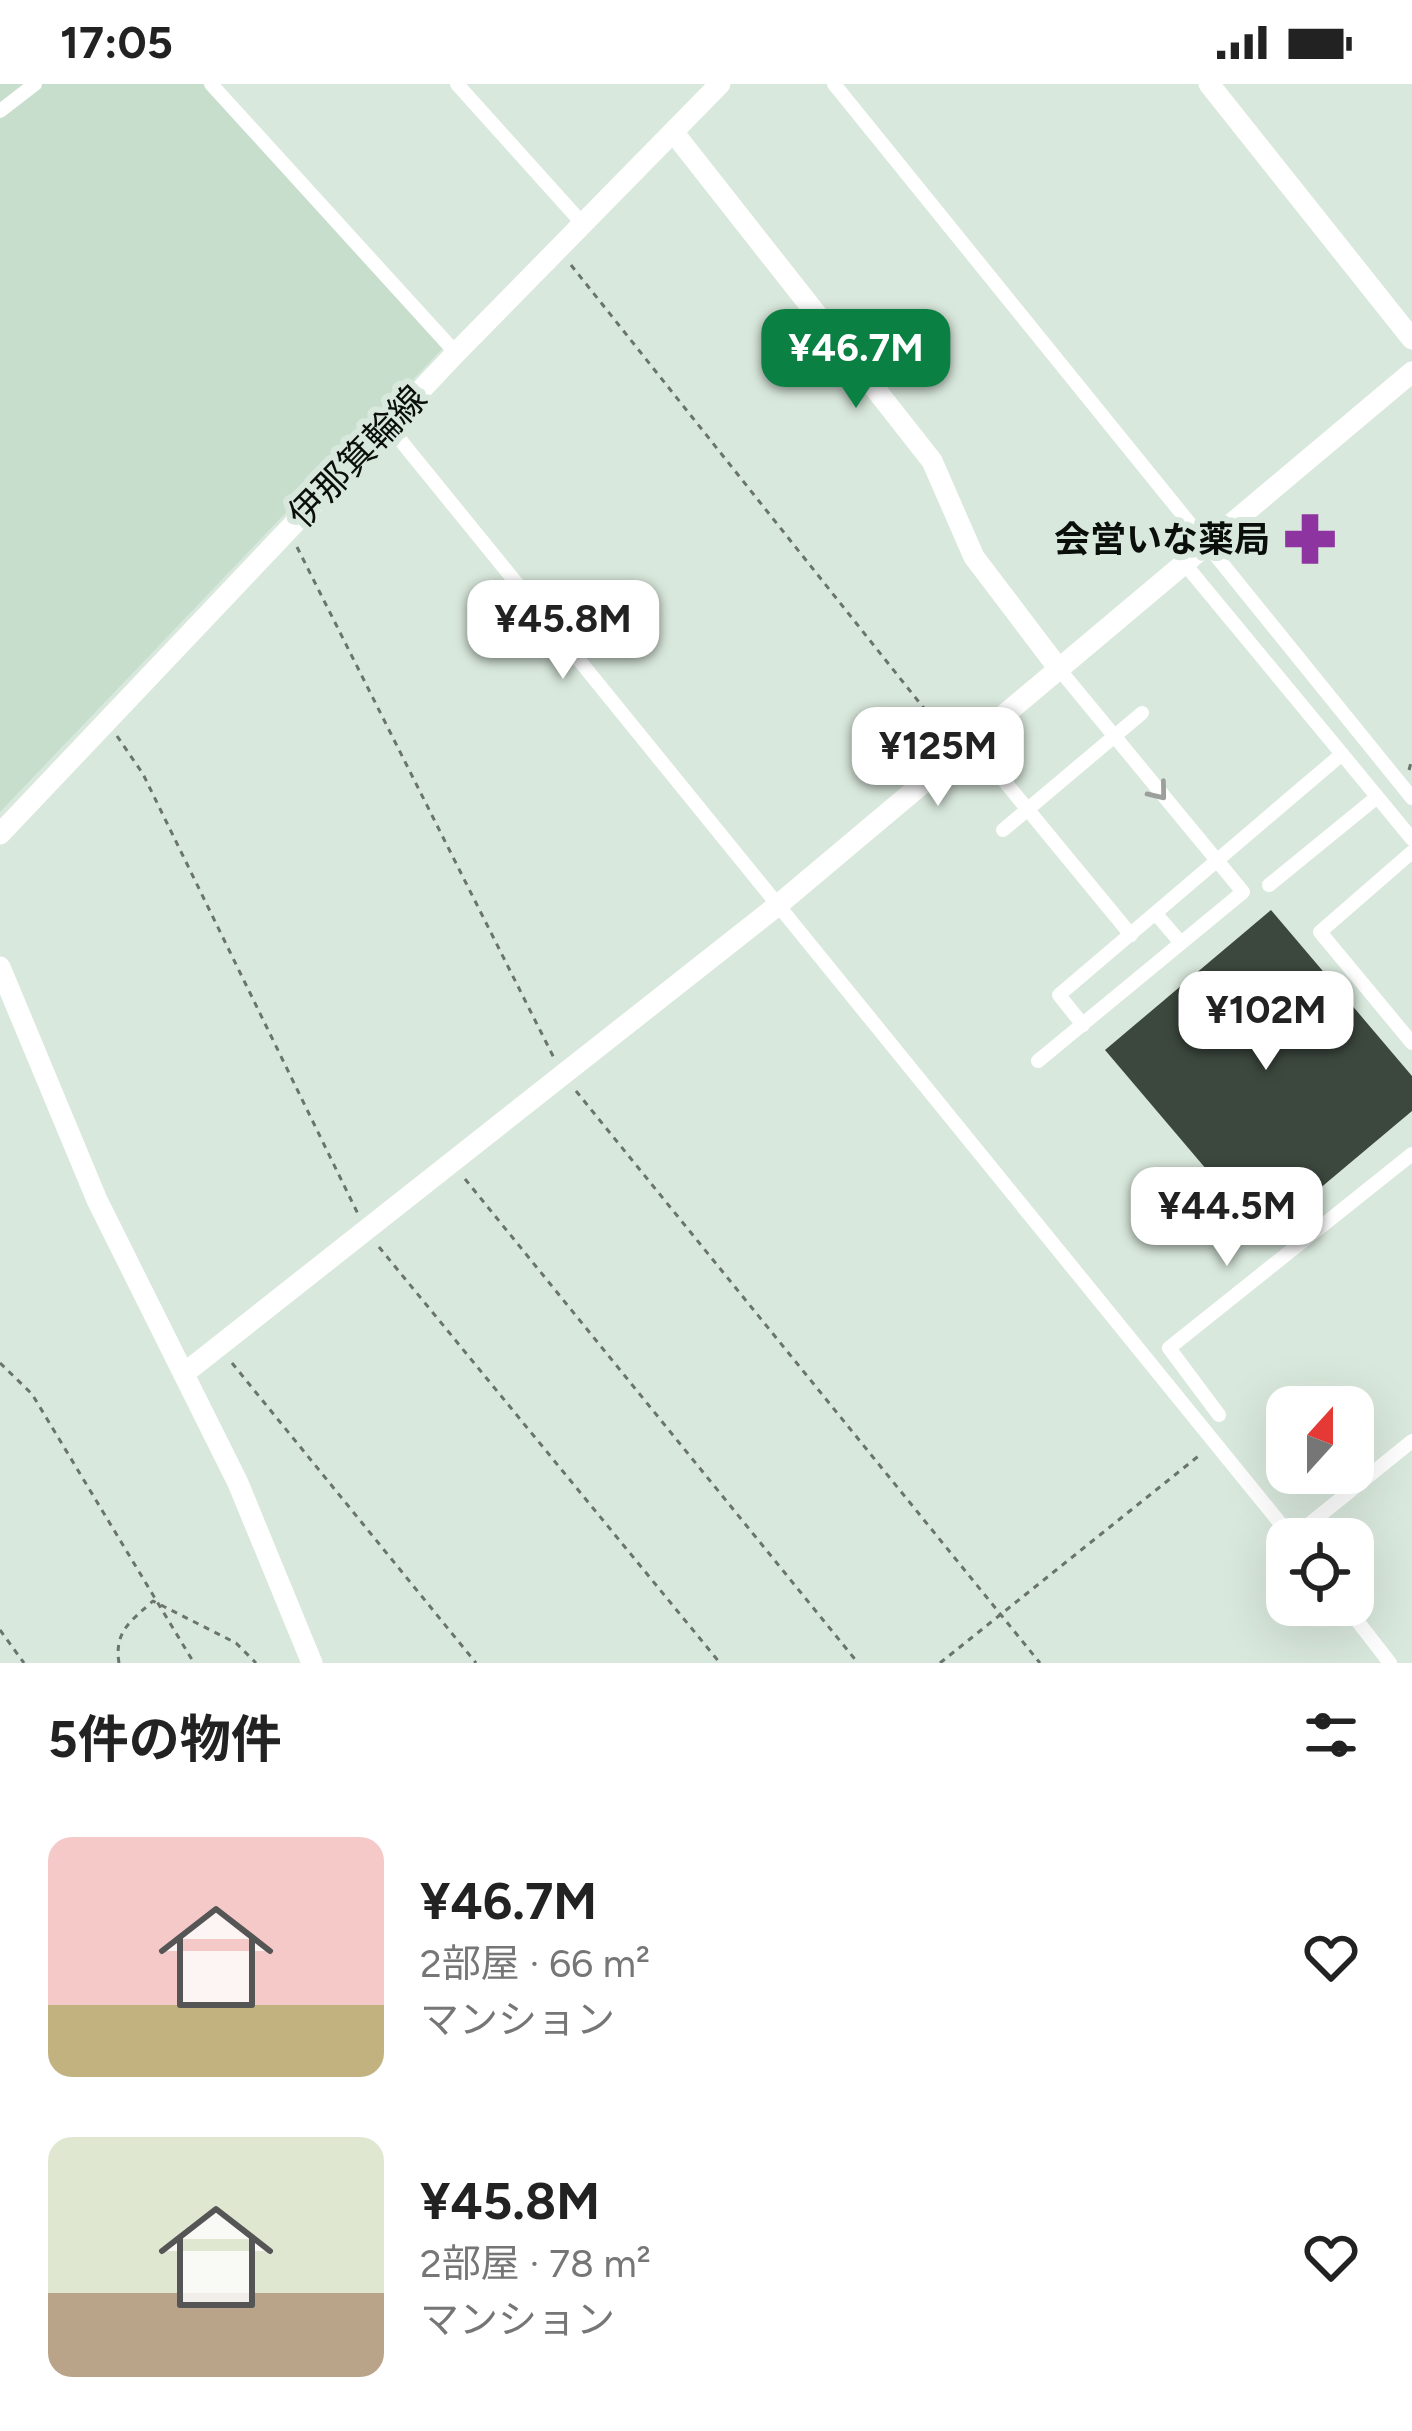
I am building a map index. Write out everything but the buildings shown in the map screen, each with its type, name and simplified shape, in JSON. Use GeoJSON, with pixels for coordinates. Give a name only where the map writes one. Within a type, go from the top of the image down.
{"type":"FeatureCollection","features":[{"type":"Feature","properties":{"kind":"street"},"geometry":{"type":"LineString","coordinates":[[0,111],[35,84]]}},
{"type":"Feature","properties":{"kind":"street"},"geometry":{"type":"LineString","coordinates":[[211,84],[456,353]]}},
{"type":"Feature","properties":{"kind":"street"},"geometry":{"type":"LineString","coordinates":[[457,84],[582,223]]}},
{"type":"Feature","properties":{"kind":"street","name":"伊那箕輪線"},"geometry":{"type":"LineString","coordinates":[[0,834],[287,529],[720,84]]}},
{"type":"Feature","properties":{"kind":"street"},"geometry":{"type":"LineString","coordinates":[[834,84],[1412,798]]}},
{"type":"Feature","properties":{"kind":"street"},"geometry":{"type":"LineString","coordinates":[[1209,84],[1412,339]]}},
{"type":"Feature","properties":{"kind":"street"},"geometry":{"type":"LineString","coordinates":[[674,133],[932,461],[974,557],[1059,669],[1243,892],[1038,1061]]}},
{"type":"Feature","properties":{"kind":"street"},"geometry":{"type":"LineString","coordinates":[[186,1372],[778,905],[1412,372]]}},
{"type":"Feature","properties":{"kind":"street"},"geometry":{"type":"LineString","coordinates":[[388,425],[1276,1518]]}},
{"type":"Feature","properties":{"kind":"street"},"geometry":{"type":"LineString","coordinates":[[1184,563],[1412,839]]}},
{"type":"Feature","properties":{"kind":"street"},"geometry":{"type":"LineString","coordinates":[[1003,830],[1142,713]]}},
{"type":"Feature","properties":{"kind":"street"},"geometry":{"type":"LineString","coordinates":[[966,748],[1028,809],[1131,935]]}},
{"type":"Feature","properties":{"kind":"street"},"geometry":{"type":"LineString","coordinates":[[1083,1024],[1060,994],[1342,754]]}},
{"type":"Feature","properties":{"kind":"street"},"geometry":{"type":"LineString","coordinates":[[1269,885],[1377,797]]}},
{"type":"Feature","properties":{"kind":"street"},"geometry":{"type":"LineString","coordinates":[[1412,852],[1320,932],[1412,1043]]}},
{"type":"Feature","properties":{"kind":"street"},"geometry":{"type":"LineString","coordinates":[[1156,914],[1181,943]]}},
{"type":"Feature","properties":{"kind":"street"},"geometry":{"type":"LineString","coordinates":[[0,968],[97,1200],[186,1372],[312,1663]]}},
{"type":"Feature","properties":{"kind":"street"},"geometry":{"type":"LineString","coordinates":[[1219,1415],[1169,1348],[1412,1154]]}},
{"type":"Feature","properties":{"kind":"street"},"geometry":{"type":"LineString","coordinates":[[1318,1518],[1412,1441]]}},
{"type":"Feature","properties":{"kind":"street"},"geometry":{"type":"LineString","coordinates":[[1361,1626],[1390,1663]]}},
{"type":"Feature","properties":{"kind":"path"},"geometry":{"type":"LineString","coordinates":[[559,249],[966,748]]}},
{"type":"Feature","properties":{"kind":"path"},"geometry":{"type":"LineString","coordinates":[[287,529],[562,1074],[1040,1663]]}},
{"type":"Feature","properties":{"kind":"path"},"geometry":{"type":"LineString","coordinates":[[106,720],[143,773],[366,1231],[720,1663]]}},
{"type":"Feature","properties":{"kind":"path"},"geometry":{"type":"LineString","coordinates":[[453,1163],[858,1663]]}},
{"type":"Feature","properties":{"kind":"path"},"geometry":{"type":"LineString","coordinates":[[219,1348],[476,1663]]}},
{"type":"Feature","properties":{"kind":"path"},"geometry":{"type":"LineString","coordinates":[[0,1363],[32,1394],[194,1663]]}},
{"type":"Feature","properties":{"kind":"path"},"geometry":{"type":"LineString","coordinates":[[940,1663],[1214,1444]]}},
{"type":"Feature","properties":{"kind":"path"},"geometry":{"type":"LineString","coordinates":[[119,1663],[116,1644],[122,1629],[153,1601]]}},
{"type":"Feature","properties":{"kind":"path"},"geometry":{"type":"LineString","coordinates":[[153,1601],[236,1643],[256,1663]]}},
{"type":"Feature","properties":{"kind":"path"},"geometry":{"type":"LineString","coordinates":[[0,1630],[24,1663]]}},
{"type":"Feature","properties":{"kind":"shaded area"},"geometry":{"type":"Polygon","coordinates":[[[0,84],[211,84],[448,343],[0,812],[0,84]]]}},
{"type":"Feature","properties":{"kind":"place","name":"会営いな薬局"},"geometry":{"type":"Point","coordinates":[1310,539]}}]}
